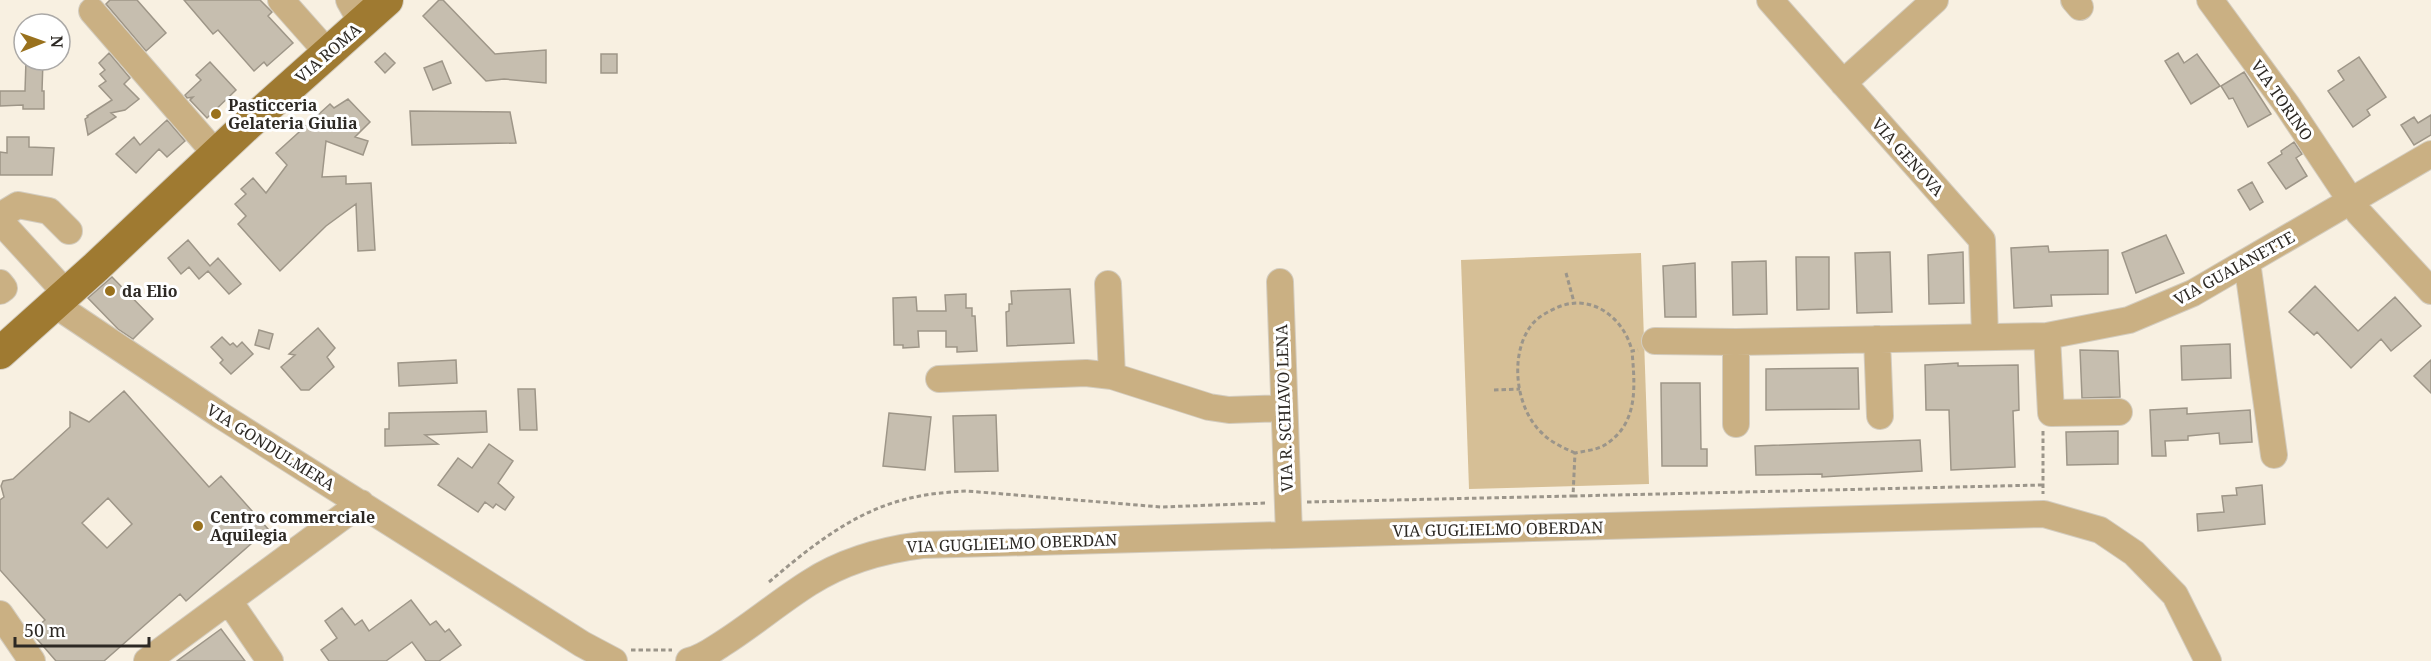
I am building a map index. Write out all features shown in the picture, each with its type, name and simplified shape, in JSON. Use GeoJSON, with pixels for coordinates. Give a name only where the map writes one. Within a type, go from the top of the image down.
{"type":"FeatureCollection","features":[{"type":"Feature","properties":{"kind":"main road","name":"VIA ROMA"},"geometry":{"type":"LineString","coordinates":[[0,353],[328,52],[356,11],[387,0]]}},
{"type":"Feature","properties":{"kind":"street"},"geometry":{"type":"LineString","coordinates":[[281,0],[328,52]]}},
{"type":"Feature","properties":{"kind":"street","name":"VIA GENOVA"},"geometry":{"type":"LineString","coordinates":[[1770,0],[1982,240],[1985,337]]}},
{"type":"Feature","properties":{"kind":"street"},"geometry":{"type":"LineString","coordinates":[[1843,83],[1935,0]]}},
{"type":"Feature","properties":{"kind":"street","name":"VIA TORINO"},"geometry":{"type":"LineString","coordinates":[[2210,0],[2287,105],[2359,213],[2431,291]]}},
{"type":"Feature","properties":{"kind":"street"},"geometry":{"type":"LineString","coordinates":[[92,11],[216,154]]}},
{"type":"Feature","properties":{"kind":"street","name":"VIA GUAIANETTE"},"geometry":{"type":"LineString","coordinates":[[1643,346],[2047,336],[2129,320],[2193,293],[2431,154]]}},
{"type":"Feature","properties":{"kind":"street"},"geometry":{"type":"LineString","coordinates":[[0,216],[18,206],[49,211],[69,231]]}},
{"type":"Feature","properties":{"kind":"street","name":"VIA GONDULMERA"},"geometry":{"type":"LineString","coordinates":[[0,221],[60,298],[220,415],[361,503],[577,652],[621,655]]}},
{"type":"Feature","properties":{"kind":"street"},"geometry":{"type":"LineString","coordinates":[[2247,262],[2274,455]]}},
{"type":"Feature","properties":{"kind":"street","name":"VIA R. SCHIAVO LENA"},"geometry":{"type":"LineString","coordinates":[[1280,282],[1289,534]]}},
{"type":"Feature","properties":{"kind":"street"},"geometry":{"type":"LineString","coordinates":[[0,283],[4,288],[0,291]]}},
{"type":"Feature","properties":{"kind":"street"},"geometry":{"type":"LineString","coordinates":[[1108,284],[1112,376]]}},
{"type":"Feature","properties":{"kind":"street"},"geometry":{"type":"LineString","coordinates":[[2047,336],[2051,413],[2119,412]]}},
{"type":"Feature","properties":{"kind":"street"},"geometry":{"type":"LineString","coordinates":[[1877,339],[1880,416]]}},
{"type":"Feature","properties":{"kind":"street"},"geometry":{"type":"LineString","coordinates":[[1736,342],[1736,424]]}},
{"type":"Feature","properties":{"kind":"street"},"geometry":{"type":"LineString","coordinates":[[939,379],[1086,373],[1112,376],[1209,407],[1229,410],[1284,408]]}},
{"type":"Feature","properties":{"kind":"street"},"geometry":{"type":"LineString","coordinates":[[147,661],[361,503]]}},
{"type":"Feature","properties":{"kind":"street","name":"VIA GUGLIELMO OBERDAN"},"geometry":{"type":"LineString","coordinates":[[691,657],[742,631],[810,582],[862,558],[892,549],[922,545],[2044,514],[2100,530],[2134,553],[2175,596],[2208,661]]}},
{"type":"Feature","properties":{"kind":"street"},"geometry":{"type":"LineString","coordinates":[[229,601],[270,661]]}},
{"type":"Feature","properties":{"kind":"street"},"geometry":{"type":"LineString","coordinates":[[0,614],[32,661]]}},
{"type":"Feature","properties":{"kind":"street","name":"VIA GUGLIELMO OBERDAN"},"geometry":{"type":"LineString","coordinates":[[723,661],[742,631]]}},
{"type":"Feature","properties":{"kind":"path"},"geometry":{"type":"LineString","coordinates":[[1566,273],[1574,302]]}},
{"type":"Feature","properties":{"kind":"path"},"geometry":{"type":"LineString","coordinates":[[1574,302],[1589,304],[1607,311],[1622,326],[1629,340],[1643,346],[1634,407],[1623,428],[1603,446],[1575,453],[1543,434],[1532,422],[1520,389],[1520,348],[1530,327],[1545,313],[1574,302]]}},
{"type":"Feature","properties":{"kind":"path"},"geometry":{"type":"LineString","coordinates":[[1494,390],[1520,389]]}},
{"type":"Feature","properties":{"kind":"path"},"geometry":{"type":"LineString","coordinates":[[2043,431],[2044,514]]}},
{"type":"Feature","properties":{"kind":"path"},"geometry":{"type":"LineString","coordinates":[[1573,496],[1575,453]]}},
{"type":"Feature","properties":{"kind":"path"},"geometry":{"type":"LineString","coordinates":[[766,585],[823,538],[849,523],[903,500],[936,493],[967,490],[1161,507],[2042,485]]}},
{"type":"Feature","properties":{"kind":"path"},"geometry":{"type":"LineString","coordinates":[[621,655],[672,650],[691,657]]}},
{"type":"Feature","properties":{"kind":"shaded area"},"geometry":{"type":"Polygon","coordinates":[[[1641,253],[1649,484],[1469,489],[1461,260],[1641,253]]]}},
{"type":"Feature","properties":{"kind":"building"},"geometry":{"type":"Polygon","coordinates":[[[110,0],[137,0],[166,33],[146,51],[106,4],[110,0]]]}},
{"type":"Feature","properties":{"kind":"building"},"geometry":{"type":"Polygon","coordinates":[[[184,0],[260,0],[272,12],[268,16],[293,43],[267,66],[264,62],[254,71],[218,30],[213,34],[184,0]]]}},
{"type":"Feature","properties":{"kind":"building"},"geometry":{"type":"Polygon","coordinates":[[[439,0],[443,0],[495,54],[546,50],[546,83],[504,79],[486,81],[423,16],[439,0]]]}},
{"type":"Feature","properties":{"kind":"building"},"geometry":{"type":"Polygon","coordinates":[[[109,53],[130,78],[124,84],[139,99],[125,110],[111,113],[116,117],[88,135],[85,119],[87,116],[112,100],[99,86],[106,81],[100,74],[105,70],[99,63],[109,53]]]}},
{"type":"Feature","properties":{"kind":"building"},"geometry":{"type":"Polygon","coordinates":[[[385,53],[395,63],[385,73],[375,62],[385,53]]]}},
{"type":"Feature","properties":{"kind":"building"},"geometry":{"type":"Polygon","coordinates":[[[2178,53],[2184,63],[2197,54],[2220,86],[2191,104],[2165,61],[2178,53]]]}},
{"type":"Feature","properties":{"kind":"building"},"geometry":{"type":"Polygon","coordinates":[[[601,54],[617,54],[617,73],[601,73],[601,54]]]}},
{"type":"Feature","properties":{"kind":"building"},"geometry":{"type":"Polygon","coordinates":[[[2359,57],[2386,97],[2367,110],[2370,115],[2353,127],[2328,91],[2344,80],[2338,71],[2359,57]]]}},
{"type":"Feature","properties":{"kind":"building"},"geometry":{"type":"Polygon","coordinates":[[[442,61],[451,83],[433,90],[424,68],[442,61]]]}},
{"type":"Feature","properties":{"kind":"building"},"geometry":{"type":"Polygon","coordinates":[[[210,62],[236,90],[207,118],[190,100],[193,97],[187,98],[185,95],[201,80],[196,75],[210,62]]]}},
{"type":"Feature","properties":{"kind":"building"},"geometry":{"type":"Polygon","coordinates":[[[26,72],[43,72],[44,109],[23,109],[23,105],[0,106],[0,91],[25,91],[26,72]]]}},
{"type":"Feature","properties":{"kind":"building"},"geometry":{"type":"Polygon","coordinates":[[[2244,72],[2271,114],[2248,127],[2233,98],[2229,99],[2221,86],[2244,72]]]}},
{"type":"Feature","properties":{"kind":"building"},"geometry":{"type":"Polygon","coordinates":[[[348,99],[370,122],[355,137],[368,141],[363,155],[326,141],[322,177],[346,176],[346,184],[371,183],[375,250],[358,251],[356,204],[326,226],[280,271],[238,224],[246,216],[235,204],[246,194],[241,189],[253,178],[266,193],[287,165],[276,153],[330,104],[334,108],[348,99]]]}},
{"type":"Feature","properties":{"kind":"building"},"geometry":{"type":"Polygon","coordinates":[[[410,111],[510,112],[516,143],[412,145],[410,111]]]}},
{"type":"Feature","properties":{"kind":"building"},"geometry":{"type":"Polygon","coordinates":[[[2431,115],[2431,135],[2414,145],[2401,125],[2414,117],[2418,123],[2431,115]]]}},
{"type":"Feature","properties":{"kind":"building"},"geometry":{"type":"Polygon","coordinates":[[[167,120],[185,141],[167,157],[159,149],[136,173],[116,154],[134,137],[140,145],[167,120]]]}},
{"type":"Feature","properties":{"kind":"building"},"geometry":{"type":"Polygon","coordinates":[[[7,137],[29,137],[29,147],[54,148],[52,175],[0,175],[0,152],[7,153],[7,137]]]}},
{"type":"Feature","properties":{"kind":"building"},"geometry":{"type":"Polygon","coordinates":[[[2294,142],[2302,154],[2296,158],[2307,176],[2286,189],[2268,163],[2294,142]]]}},
{"type":"Feature","properties":{"kind":"building"},"geometry":{"type":"Polygon","coordinates":[[[2252,182],[2263,202],[2250,210],[2238,190],[2252,182]]]}},
{"type":"Feature","properties":{"kind":"building"},"geometry":{"type":"Polygon","coordinates":[[[2166,235],[2184,273],[2136,293],[2122,253],[2166,235]]]}},
{"type":"Feature","properties":{"kind":"building"},"geometry":{"type":"Polygon","coordinates":[[[188,240],[210,266],[218,258],[241,284],[229,294],[208,271],[199,279],[189,267],[181,274],[168,258],[188,240]]]}},
{"type":"Feature","properties":{"kind":"building"},"geometry":{"type":"Polygon","coordinates":[[[2048,246],[2049,252],[2108,250],[2108,294],[2051,295],[2052,306],[2014,308],[2011,248],[2048,246]]]}},
{"type":"Feature","properties":{"kind":"building"},"geometry":{"type":"Polygon","coordinates":[[[1890,252],[1892,312],[1857,313],[1855,253],[1890,252]]]}},
{"type":"Feature","properties":{"kind":"building"},"geometry":{"type":"Polygon","coordinates":[[[1963,252],[1964,303],[1929,304],[1928,255],[1963,252]]]}},
{"type":"Feature","properties":{"kind":"building"},"geometry":{"type":"Polygon","coordinates":[[[1796,257],[1829,257],[1829,309],[1797,310],[1796,257]]]}},
{"type":"Feature","properties":{"kind":"building"},"geometry":{"type":"Polygon","coordinates":[[[1766,261],[1767,314],[1733,315],[1732,262],[1766,261]]]}},
{"type":"Feature","properties":{"kind":"building"},"geometry":{"type":"Polygon","coordinates":[[[1695,263],[1696,317],[1665,317],[1663,266],[1695,263]]]}},
{"type":"Feature","properties":{"kind":"building"},"geometry":{"type":"Polygon","coordinates":[[[112,277],[153,319],[133,339],[118,329],[88,298],[112,277]]]}},
{"type":"Feature","properties":{"kind":"building"},"geometry":{"type":"Polygon","coordinates":[[[2315,286],[2358,331],[2395,297],[2421,326],[2391,351],[2381,339],[2351,368],[2317,332],[2314,335],[2289,312],[2315,286]]]}},
{"type":"Feature","properties":{"kind":"building"},"geometry":{"type":"Polygon","coordinates":[[[1070,289],[1074,343],[1007,346],[1006,312],[1009,311],[1009,304],[1012,304],[1011,291],[1070,289]]]}},
{"type":"Feature","properties":{"kind":"building"},"geometry":{"type":"Polygon","coordinates":[[[966,294],[966,308],[972,308],[972,316],[975,316],[977,351],[957,352],[957,347],[946,347],[946,331],[918,331],[919,347],[903,348],[903,345],[894,345],[893,298],[916,297],[917,311],[946,311],[945,295],[966,294]]]}},
{"type":"Feature","properties":{"kind":"building"},"geometry":{"type":"Polygon","coordinates":[[[318,328],[335,348],[327,357],[334,367],[309,390],[301,390],[281,367],[295,355],[289,354],[318,328]]]}},
{"type":"Feature","properties":{"kind":"building"},"geometry":{"type":"Polygon","coordinates":[[[259,330],[273,334],[269,349],[255,345],[259,330]]]}},
{"type":"Feature","properties":{"kind":"building"},"geometry":{"type":"Polygon","coordinates":[[[222,337],[230,345],[233,343],[237,347],[242,342],[253,354],[231,374],[220,363],[223,360],[211,347],[222,337]]]}},
{"type":"Feature","properties":{"kind":"building"},"geometry":{"type":"Polygon","coordinates":[[[2230,344],[2231,378],[2182,380],[2181,346],[2230,344]]]}},
{"type":"Feature","properties":{"kind":"building"},"geometry":{"type":"Polygon","coordinates":[[[2080,350],[2118,351],[2120,397],[2082,398],[2080,350]]]}},
{"type":"Feature","properties":{"kind":"building"},"geometry":{"type":"Polygon","coordinates":[[[456,360],[457,383],[399,386],[398,363],[456,360]]]}},
{"type":"Feature","properties":{"kind":"building"},"geometry":{"type":"Polygon","coordinates":[[[2431,360],[2431,393],[2414,376],[2431,360]]]}},
{"type":"Feature","properties":{"kind":"building"},"geometry":{"type":"Polygon","coordinates":[[[1958,363],[1958,366],[2018,365],[2019,410],[2013,411],[2015,467],[1951,470],[1949,410],[1926,410],[1925,365],[1958,363]]]}},
{"type":"Feature","properties":{"kind":"building"},"geometry":{"type":"Polygon","coordinates":[[[1858,368],[1859,409],[1766,410],[1766,369],[1858,368]]]}},
{"type":"Feature","properties":{"kind":"building"},"geometry":{"type":"Polygon","coordinates":[[[1661,383],[1700,383],[1701,449],[1707,449],[1707,466],[1662,466],[1661,383]]]}},
{"type":"Feature","properties":{"kind":"building"},"geometry":{"type":"Polygon","coordinates":[[[518,389],[535,389],[537,430],[520,430],[518,389]]]}},
{"type":"Feature","properties":{"kind":"building","name":"Centro commerciale Aquilegia"},"geometry":{"type":"Polygon","coordinates":[[[124,391],[209,487],[221,476],[268,529],[186,601],[180,594],[104,661],[56,661],[31,632],[45,620],[0,570],[0,500],[4,497],[1,486],[3,481],[13,479],[70,427],[70,412],[89,422],[124,391]],[[108,498],[82,523],[107,548],[132,524],[108,498]]]}},
{"type":"Feature","properties":{"kind":"building"},"geometry":{"type":"Polygon","coordinates":[[[2187,408],[2187,414],[2250,410],[2252,442],[2220,444],[2219,433],[2188,436],[2188,440],[2165,441],[2166,456],[2152,456],[2150,410],[2187,408]]]}},
{"type":"Feature","properties":{"kind":"building"},"geometry":{"type":"Polygon","coordinates":[[[486,411],[487,432],[425,435],[438,444],[385,446],[385,429],[389,429],[389,413],[486,411]]]}},
{"type":"Feature","properties":{"kind":"building"},"geometry":{"type":"Polygon","coordinates":[[[889,413],[931,417],[925,470],[883,466],[889,413]]]}},
{"type":"Feature","properties":{"kind":"building"},"geometry":{"type":"Polygon","coordinates":[[[996,415],[998,471],[955,472],[953,416],[996,415]]]}},
{"type":"Feature","properties":{"kind":"building"},"geometry":{"type":"Polygon","coordinates":[[[2118,431],[2118,464],[2067,465],[2066,432],[2118,431]]]}},
{"type":"Feature","properties":{"kind":"building"},"geometry":{"type":"Polygon","coordinates":[[[1920,440],[1922,471],[1822,477],[1822,474],[1756,475],[1755,446],[1920,440]]]}},
{"type":"Feature","properties":{"kind":"building"},"geometry":{"type":"Polygon","coordinates":[[[489,444],[513,461],[498,483],[514,497],[505,510],[496,504],[493,508],[485,502],[478,512],[438,485],[458,458],[472,468],[489,444]]]}},
{"type":"Feature","properties":{"kind":"building"},"geometry":{"type":"Polygon","coordinates":[[[2262,485],[2265,524],[2198,531],[2197,514],[2224,512],[2222,496],[2237,495],[2236,488],[2262,485]]]}},
{"type":"Feature","properties":{"kind":"building"},"geometry":{"type":"Polygon","coordinates":[[[411,600],[430,625],[436,621],[445,632],[449,629],[461,645],[439,661],[426,661],[412,642],[386,661],[329,661],[321,650],[337,638],[325,621],[342,608],[355,625],[362,620],[369,631],[411,600]]]}},
{"type":"Feature","properties":{"kind":"building"},"geometry":{"type":"Polygon","coordinates":[[[221,629],[245,661],[177,661],[221,629]]]}},
{"type":"Feature","properties":{"kind":"place","name":"Pasticceria Gelateria Giulia"},"geometry":{"type":"Point","coordinates":[216,114]}},
{"type":"Feature","properties":{"kind":"place","name":"da Elio"},"geometry":{"type":"Point","coordinates":[110,291]}},
{"type":"Feature","properties":{"kind":"place","name":"Centro commerciale Aquilegia"},"geometry":{"type":"Point","coordinates":[198,526]}}]}
